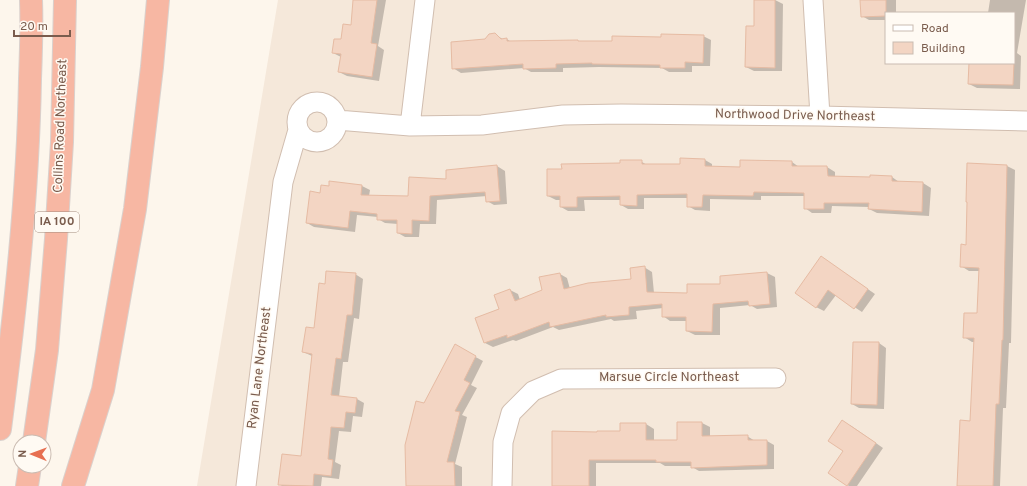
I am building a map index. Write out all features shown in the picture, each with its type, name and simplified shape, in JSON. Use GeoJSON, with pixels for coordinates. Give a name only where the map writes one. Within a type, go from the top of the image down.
{"type":"FeatureCollection","features":[{"type":"Feature","properties":{"kind":"highway","name":"IA 100"},"geometry":{"type":"LineString","coordinates":[[0,429],[11,346],[29,140],[31,0]]}},
{"type":"Feature","properties":{"kind":"highway","name":"Collins Road Northeast"},"geometry":{"type":"LineString","coordinates":[[35,434],[47,350],[56,239],[62,142],[65,0]]}},
{"type":"Feature","properties":{"kind":"highway"},"geometry":{"type":"LineString","coordinates":[[73,486],[103,390],[135,208],[152,67],[158,0]]}},
{"type":"Feature","properties":{"kind":"highway"},"geometry":{"type":"LineString","coordinates":[[27,486],[29,474]]}},
{"type":"Feature","properties":{"kind":"street"},"geometry":{"type":"LineString","coordinates":[[410,126],[424,0]]}},
{"type":"Feature","properties":{"kind":"street"},"geometry":{"type":"LineString","coordinates":[[813,0],[820,116]]}},
{"type":"Feature","properties":{"kind":"street"},"geometry":{"type":"LineString","coordinates":[[315,101],[327,104],[332,108],[337,120],[333,134],[328,139],[322,142],[308,140],[302,136],[298,130],[296,124],[299,111],[303,106],[315,101]]}},
{"type":"Feature","properties":{"kind":"street","name":"Northwood Drive Northeast"},"geometry":{"type":"LineString","coordinates":[[337,120],[410,126],[482,125],[563,115],[622,114],[820,116],[1027,121]]}},
{"type":"Feature","properties":{"kind":"street","name":"Ryan Lane Northeast"},"geometry":{"type":"LineString","coordinates":[[246,486],[283,182],[298,130]]}},
{"type":"Feature","properties":{"kind":"street","name":"Marsue Circle Northeast"},"geometry":{"type":"LineString","coordinates":[[502,486],[503,442],[511,413],[533,391],[561,379],[776,378]]}},
{"type":"Feature","properties":{"kind":"shaded area"},"geometry":{"type":"Polygon","coordinates":[[[278,0],[1027,0],[1027,486],[197,486],[278,0]]]}},
{"type":"Feature","properties":{"kind":"building"},"geometry":{"type":"Polygon","coordinates":[[[353,0],[377,0],[371,43],[377,44],[372,77],[338,72],[341,54],[332,53],[334,39],[341,39],[343,24],[351,25],[353,0]]]}},
{"type":"Feature","properties":{"kind":"building"},"geometry":{"type":"Polygon","coordinates":[[[754,0],[775,0],[775,68],[745,67],[746,26],[754,26],[754,0]]]}},
{"type":"Feature","properties":{"kind":"building"},"geometry":{"type":"Polygon","coordinates":[[[860,0],[886,0],[885,16],[861,17],[860,0]]]}},
{"type":"Feature","properties":{"kind":"building"},"geometry":{"type":"Polygon","coordinates":[[[495,33],[501,39],[507,38],[507,41],[612,41],[612,36],[661,37],[661,34],[704,35],[703,63],[685,62],[685,68],[660,68],[660,65],[592,63],[556,64],[556,68],[523,69],[523,64],[452,69],[451,42],[485,39],[489,34],[495,33]]]}},
{"type":"Feature","properties":{"kind":"building"},"geometry":{"type":"Polygon","coordinates":[[[969,64],[1014,64],[1013,85],[968,84],[969,64]]]}},
{"type":"Feature","properties":{"kind":"building"},"geometry":{"type":"Polygon","coordinates":[[[680,158],[705,159],[705,166],[740,167],[740,160],[792,161],[792,166],[827,166],[828,176],[892,176],[892,181],[923,182],[922,212],[868,209],[869,203],[824,203],[824,209],[804,209],[804,193],[754,192],[753,196],[703,195],[702,207],[687,207],[687,194],[637,195],[637,206],[620,205],[620,196],[577,197],[577,207],[560,207],[560,196],[547,196],[547,169],[562,169],[561,164],[620,163],[620,160],[642,160],[642,164],[680,164],[680,158]]]}},
{"type":"Feature","properties":{"kind":"building"},"geometry":{"type":"Polygon","coordinates":[[[967,163],[1007,165],[1003,340],[999,404],[996,404],[993,486],[957,486],[960,420],[970,421],[974,338],[963,338],[964,313],[977,313],[979,268],[960,267],[961,244],[966,245],[967,163]]]}},
{"type":"Feature","properties":{"kind":"building"},"geometry":{"type":"Polygon","coordinates":[[[497,165],[500,201],[486,202],[485,192],[430,196],[429,221],[412,220],[412,234],[397,233],[397,220],[377,220],[377,214],[350,211],[348,228],[306,223],[310,191],[320,193],[321,185],[329,186],[329,181],[362,185],[361,195],[408,196],[409,177],[446,179],[446,170],[497,165]]]}},
{"type":"Feature","properties":{"kind":"building"},"geometry":{"type":"Polygon","coordinates":[[[821,256],[868,289],[854,309],[828,290],[816,308],[795,293],[821,256]]]}},
{"type":"Feature","properties":{"kind":"building"},"geometry":{"type":"Polygon","coordinates":[[[645,266],[647,292],[687,293],[687,284],[720,284],[720,276],[767,272],[770,304],[749,306],[748,301],[713,304],[712,332],[686,331],[686,317],[662,317],[662,304],[629,307],[629,315],[606,317],[606,315],[550,327],[549,322],[507,338],[507,335],[484,343],[475,318],[499,309],[494,295],[510,289],[515,301],[542,290],[539,277],[560,273],[564,289],[588,283],[631,279],[630,268],[645,266]]]}},
{"type":"Feature","properties":{"kind":"building"},"geometry":{"type":"Polygon","coordinates":[[[326,271],[356,273],[352,315],[347,315],[341,359],[336,358],[331,395],[357,398],[355,413],[346,412],[344,428],[331,427],[328,459],[333,460],[331,476],[314,474],[313,486],[278,485],[282,454],[301,456],[312,354],[302,352],[306,327],[314,328],[319,283],[325,284],[326,271]]]}},
{"type":"Feature","properties":{"kind":"building"},"geometry":{"type":"Polygon","coordinates":[[[853,342],[879,342],[877,405],[851,404],[853,342]]]}},
{"type":"Feature","properties":{"kind":"building"},"geometry":{"type":"Polygon","coordinates":[[[455,344],[476,356],[464,380],[470,383],[455,411],[460,412],[447,462],[454,462],[455,486],[406,486],[405,445],[416,401],[424,403],[455,344]]]}},
{"type":"Feature","properties":{"kind":"building"},"geometry":{"type":"Polygon","coordinates":[[[842,420],[876,443],[847,486],[828,473],[843,451],[828,441],[842,420]]]}},
{"type":"Feature","properties":{"kind":"building"},"geometry":{"type":"Polygon","coordinates":[[[677,422],[702,422],[702,436],[748,435],[748,440],[767,440],[767,465],[691,468],[691,462],[656,462],[656,460],[589,460],[589,486],[552,486],[552,431],[620,431],[620,423],[646,423],[646,440],[677,440],[677,422]]]}}]}
